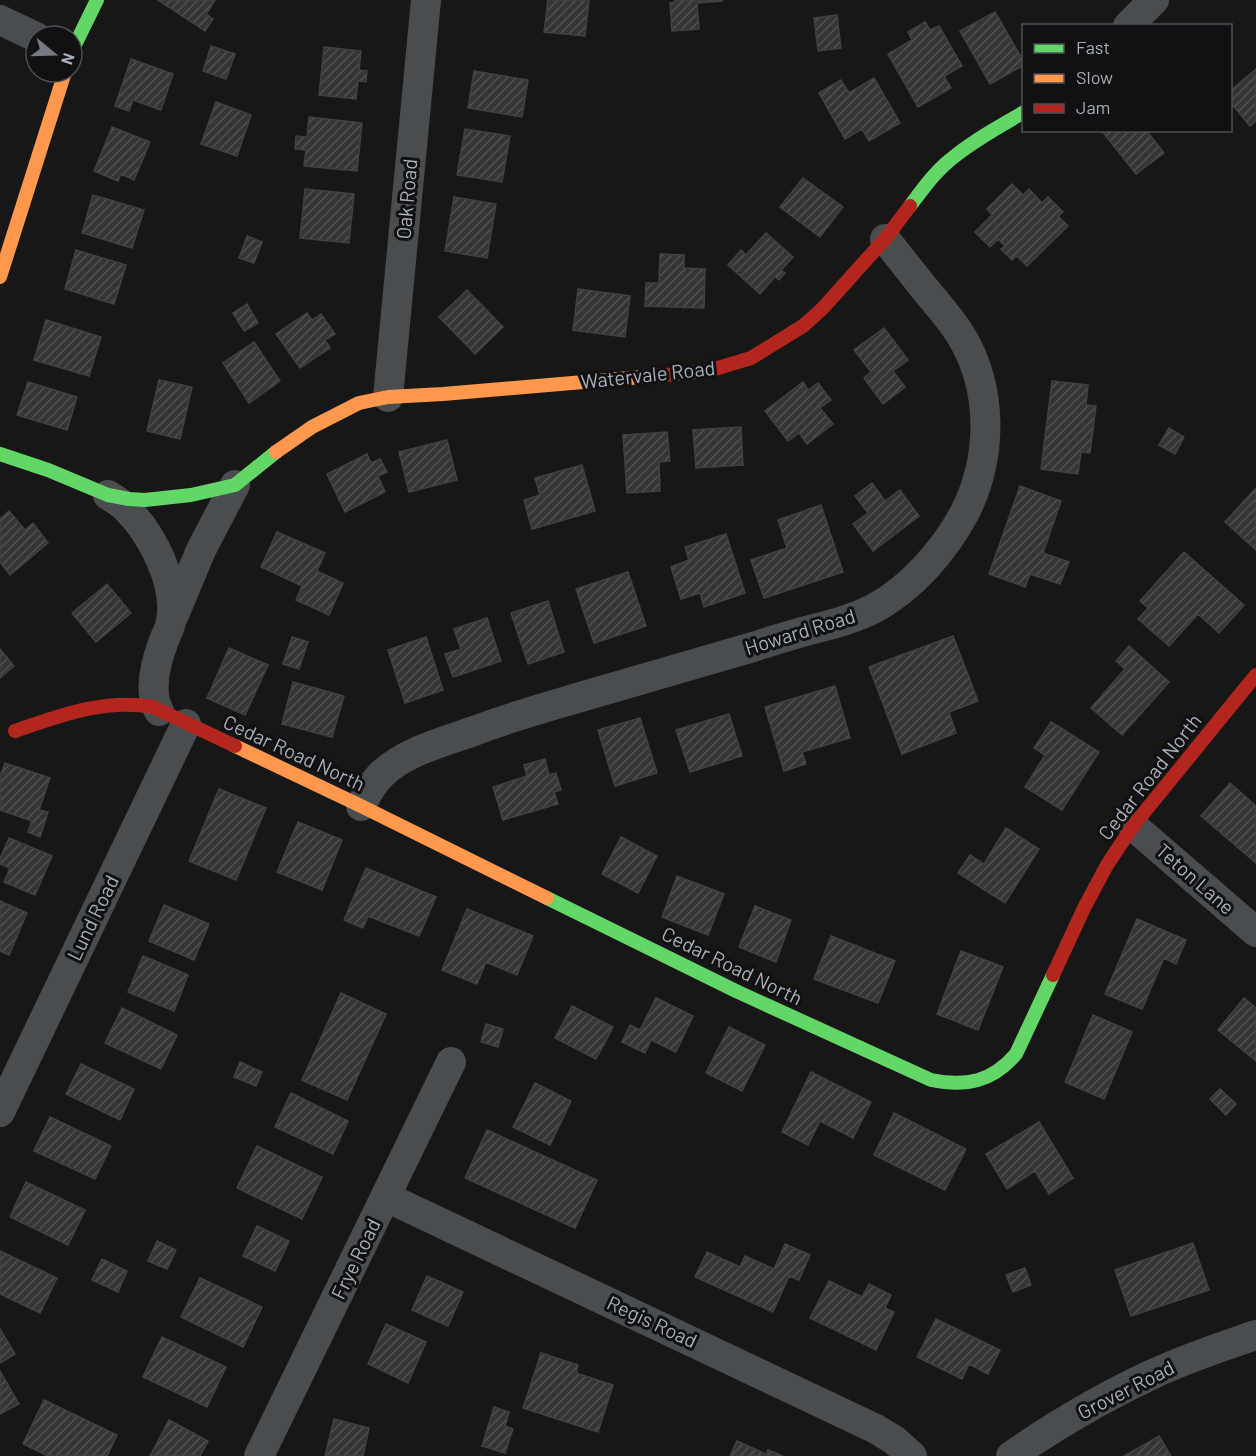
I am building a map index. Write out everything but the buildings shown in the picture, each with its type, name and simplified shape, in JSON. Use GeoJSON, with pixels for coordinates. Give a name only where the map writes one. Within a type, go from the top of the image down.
{"type":"FeatureCollection","features":[{"type":"Feature","properties":{"kind":"street"},"geometry":{"type":"LineString","coordinates":[[84,27],[97,0]]}},
{"type":"Feature","properties":{"kind":"street","name":"Oak Road"},"geometry":{"type":"LineString","coordinates":[[388,397],[426,0]]}},
{"type":"Feature","properties":{"kind":"street"},"geometry":{"type":"LineString","coordinates":[[1130,24],[1154,0]]}},
{"type":"Feature","properties":{"kind":"street"},"geometry":{"type":"LineString","coordinates":[[0,20],[24,31]]}},
{"type":"Feature","properties":{"kind":"street"},"geometry":{"type":"LineString","coordinates":[[0,276],[61,84]]}},
{"type":"Feature","properties":{"kind":"street","name":"Watervale Road"},"geometry":{"type":"LineString","coordinates":[[171,621],[201,550],[235,485],[267,458],[312,427],[359,403],[388,397],[708,371],[751,358],[802,326],[822,309],[885,239],[927,184],[948,161],[1022,113]]}},
{"type":"Feature","properties":{"kind":"street","name":"Howard Road"},"geometry":{"type":"LineString","coordinates":[[361,806],[382,773],[419,751],[494,723],[839,623],[873,609],[921,572],[944,547],[970,502],[982,464],[985,414],[977,373],[960,334],[885,239]]}},
{"type":"Feature","properties":{"kind":"street","name":"Watervale Road"},"geometry":{"type":"LineString","coordinates":[[0,454],[48,470],[108,495],[129,499],[146,500],[191,495],[235,485]]}},
{"type":"Feature","properties":{"kind":"street"},"geometry":{"type":"LineString","coordinates":[[108,495],[132,514],[158,552],[171,590],[171,621],[154,680],[155,702],[159,711]]}},
{"type":"Feature","properties":{"kind":"street","name":"Cedar Road North"},"geometry":{"type":"LineString","coordinates":[[15,731],[104,706],[145,705],[361,806],[738,992],[932,1080],[955,1084],[977,1082],[990,1076],[1002,1069],[1016,1054],[1107,864],[1133,826],[1256,675]]}},
{"type":"Feature","properties":{"kind":"street","name":"Lund Road"},"geometry":{"type":"LineString","coordinates":[[0,1112],[186,724]]}},
{"type":"Feature","properties":{"kind":"street","name":"Teton Lane"},"geometry":{"type":"LineString","coordinates":[[1133,826],[1256,932]]}},
{"type":"Feature","properties":{"kind":"street","name":"Frye Road"},"geometry":{"type":"LineString","coordinates":[[259,1456],[451,1062]]}},
{"type":"Feature","properties":{"kind":"street","name":"Regis Road"},"geometry":{"type":"LineString","coordinates":[[386,1197],[876,1429],[894,1440],[912,1456]]}},
{"type":"Feature","properties":{"kind":"street","name":"Grover Road"},"geometry":{"type":"LineString","coordinates":[[1011,1456],[1058,1424],[1152,1374],[1252,1336]]}},
{"type":"Feature","properties":{"kind":"traffic: fast"},"geometry":{"type":"LineString","coordinates":[[84,27],[97,0]]}},
{"type":"Feature","properties":{"kind":"traffic: fast"},"geometry":{"type":"LineString","coordinates":[[910,206],[933,176],[958,153],[1022,113]]}},
{"type":"Feature","properties":{"kind":"traffic: fast"},"geometry":{"type":"LineString","coordinates":[[0,454],[48,470],[108,495],[145,500],[191,495],[235,485],[276,452]]}},
{"type":"Feature","properties":{"kind":"traffic: fast"},"geometry":{"type":"LineString","coordinates":[[547,898],[738,992],[931,1080],[944,1082],[978,1080],[998,1071],[1007,1063],[1016,1054],[1053,975]]}},
{"type":"Feature","properties":{"kind":"traffic: slow"},"geometry":{"type":"LineString","coordinates":[[0,277],[61,84]]}},
{"type":"Feature","properties":{"kind":"traffic: slow"},"geometry":{"type":"LineString","coordinates":[[276,452],[312,427],[359,403],[388,397],[665,375]]}},
{"type":"Feature","properties":{"kind":"traffic: slow"},"geometry":{"type":"LineString","coordinates":[[235,746],[547,898]]}},
{"type":"Feature","properties":{"kind":"traffic: jam"},"geometry":{"type":"LineString","coordinates":[[665,375],[708,371],[751,358],[803,326],[822,309],[885,239],[910,206]]}},
{"type":"Feature","properties":{"kind":"traffic: jam"},"geometry":{"type":"LineString","coordinates":[[1053,975],[1107,865],[1133,826],[1256,675]]}},
{"type":"Feature","properties":{"kind":"traffic: jam"},"geometry":{"type":"LineString","coordinates":[[15,731],[83,710],[135,705],[153,707],[235,746]]}}]}
